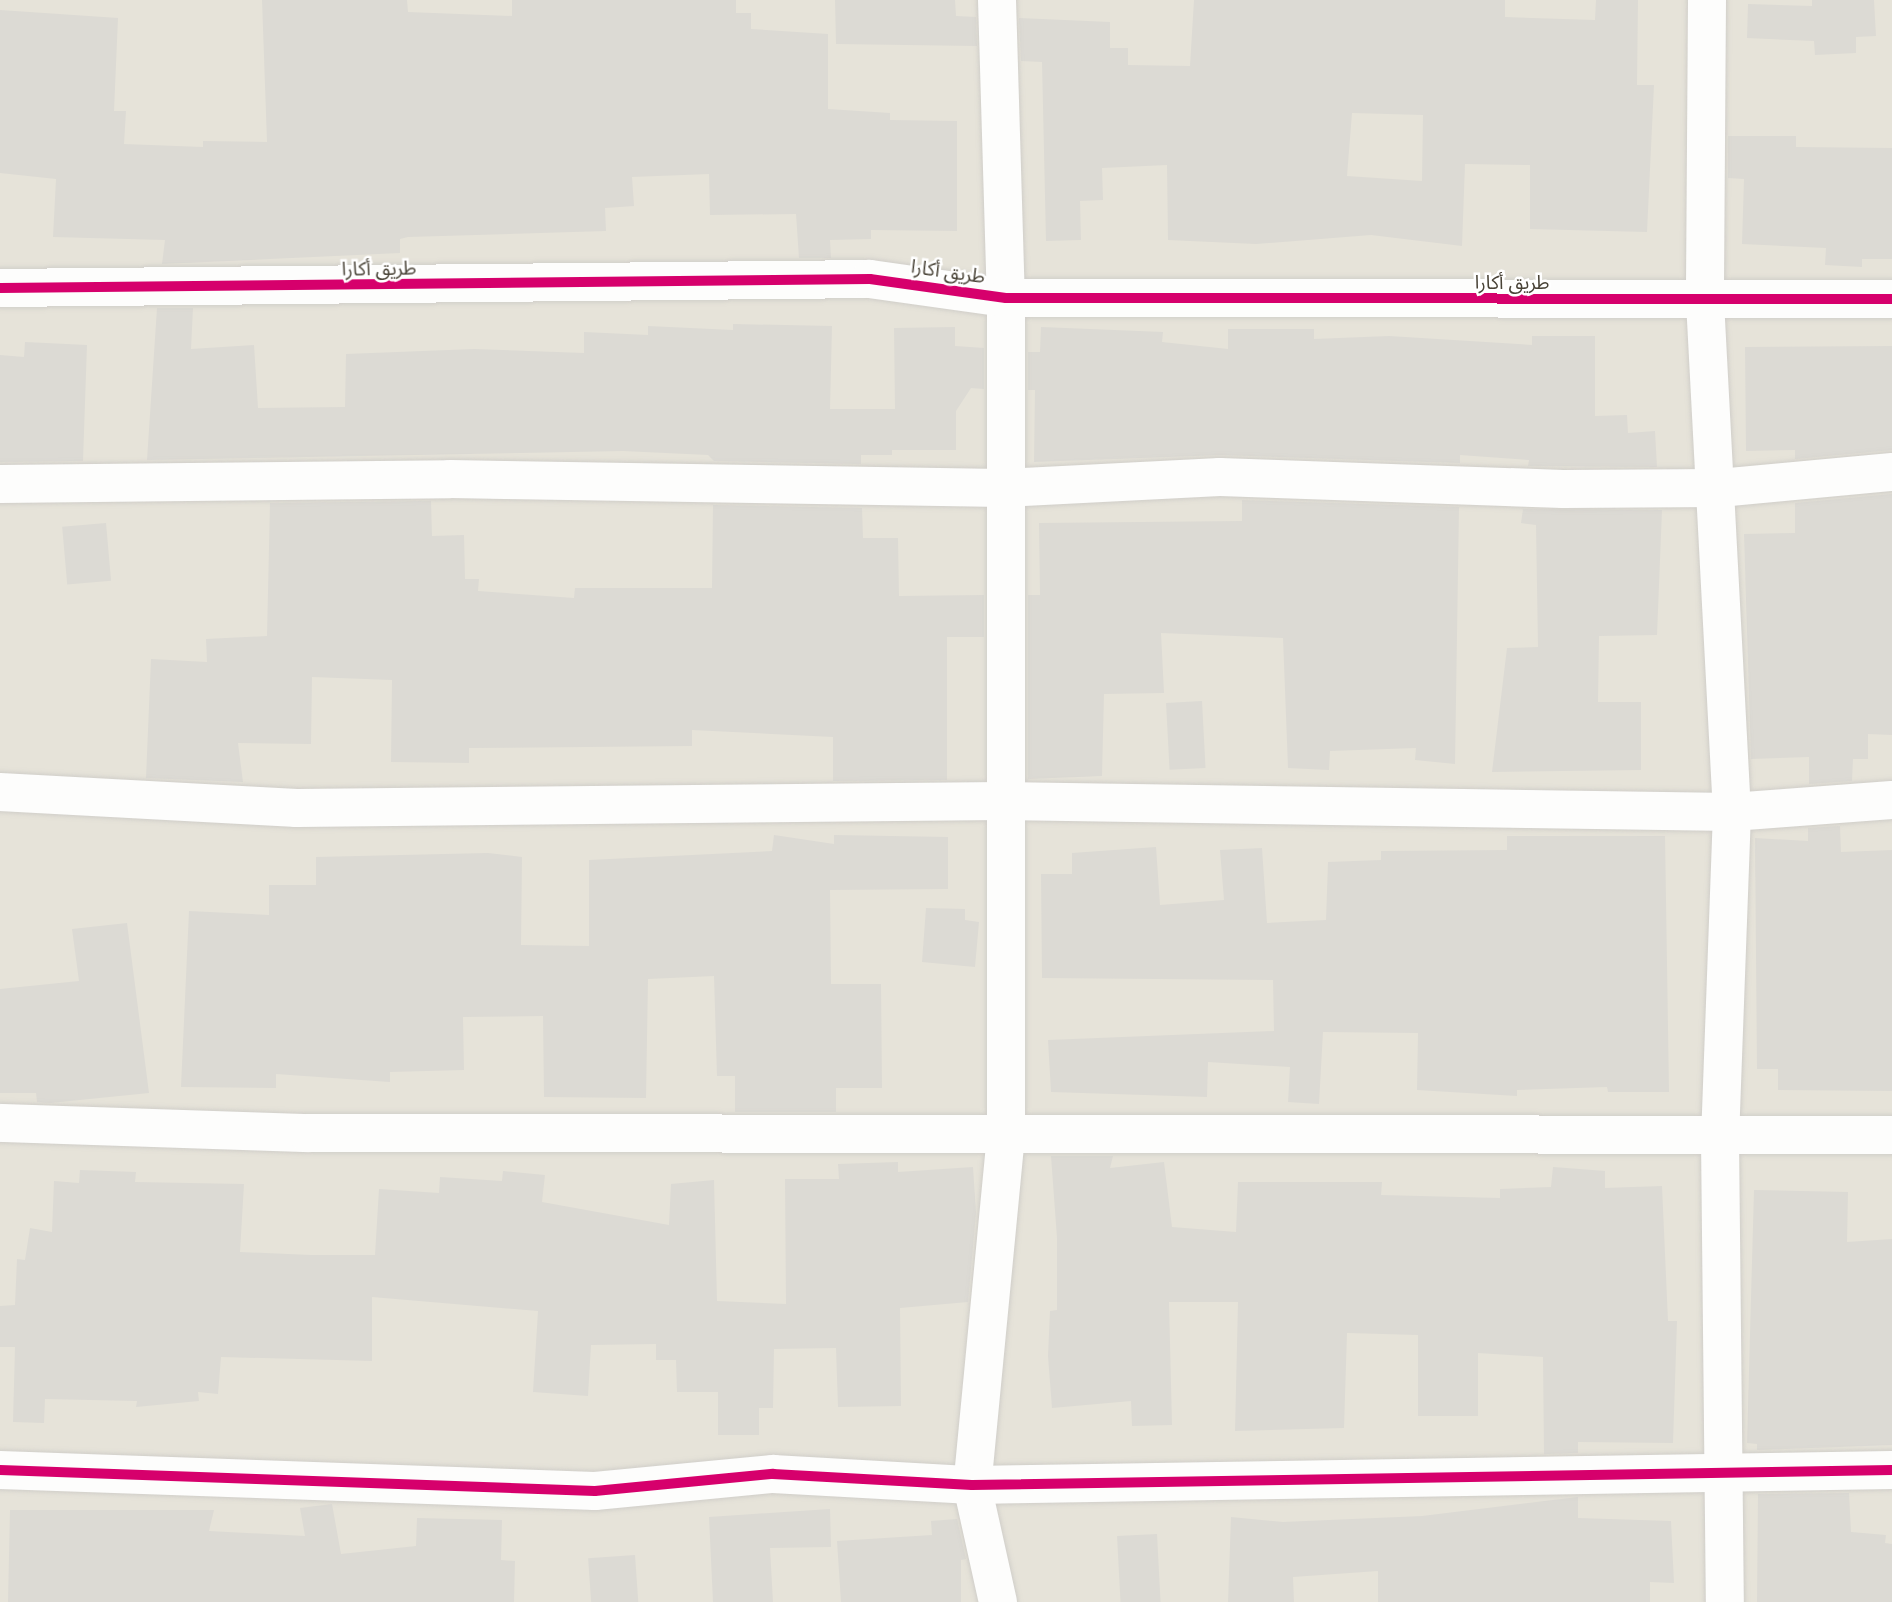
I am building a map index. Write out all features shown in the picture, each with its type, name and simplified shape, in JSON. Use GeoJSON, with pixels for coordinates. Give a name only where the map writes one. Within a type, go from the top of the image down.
{"type":"FeatureCollection","features":[{"type":"Feature","properties":{"kind":"street"},"geometry":{"type":"LineString","coordinates":[[996,0],[1006,298],[1001,801],[1006,1135],[972,1485],[998,1602]]}},
{"type":"Feature","properties":{"kind":"street"},"geometry":{"type":"LineString","coordinates":[[1707,0],[1706,301],[1719,488],[1732,811],[1720,1139],[1725,1602]]}},
{"type":"Feature","properties":{"kind":"street","name":"طريق أكارا"},"geometry":{"type":"LineString","coordinates":[[0,288],[870,279],[1006,298],[1706,301],[1892,299]]}},
{"type":"Feature","properties":{"kind":"street"},"geometry":{"type":"LineString","coordinates":[[0,484],[450,479],[1004,488],[1220,478],[1719,488],[1892,472]]}},
{"type":"Feature","properties":{"kind":"street"},"geometry":{"type":"LineString","coordinates":[[0,792],[298,808],[1001,801],[1732,811],[1892,800]]}},
{"type":"Feature","properties":{"kind":"street"},"geometry":{"type":"LineString","coordinates":[[0,1123],[307,1133],[1720,1139],[1892,1135]]}},
{"type":"Feature","properties":{"kind":"street"},"geometry":{"type":"LineString","coordinates":[[0,1470],[595,1491],[773,1474],[972,1485],[1892,1470]]}},
{"type":"Feature","properties":{"kind":"shaded area"},"geometry":{"type":"Polygon","coordinates":[[[0,0],[1892,0],[1892,1602],[0,1602],[0,0]]]}},
{"type":"Feature","properties":{"kind":"building"},"geometry":{"type":"Polygon","coordinates":[[[262,0],[407,0],[408,12],[512,16],[512,0],[736,0],[736,13],[751,13],[751,29],[828,34],[828,109],[890,113],[890,120],[957,121],[957,231],[871,230],[871,239],[830,240],[831,258],[799,258],[796,214],[710,215],[709,174],[632,177],[634,206],[605,208],[606,231],[408,237],[400,239],[400,253],[162,264],[165,240],[53,237],[56,179],[0,173],[0,10],[118,18],[114,111],[126,111],[124,144],[203,147],[203,141],[267,142],[262,0]]]}},
{"type":"Feature","properties":{"kind":"building"},"geometry":{"type":"Polygon","coordinates":[[[835,0],[955,0],[956,16],[976,17],[977,46],[836,44],[835,0]]]}},
{"type":"Feature","properties":{"kind":"building"},"geometry":{"type":"Polygon","coordinates":[[[1194,0],[1505,0],[1505,17],[1595,20],[1596,0],[1638,0],[1637,85],[1654,85],[1647,232],[1530,229],[1530,165],[1465,164],[1462,246],[1371,235],[1256,244],[1168,240],[1167,165],[1102,168],[1103,200],[1080,201],[1081,240],[1046,241],[1042,62],[1021,61],[1019,18],[1110,22],[1110,48],[1128,48],[1128,65],[1190,66],[1194,0]],[[1352,113],[1347,176],[1422,181],[1423,115],[1352,113]]]}},
{"type":"Feature","properties":{"kind":"building"},"geometry":{"type":"Polygon","coordinates":[[[1812,0],[1874,0],[1876,36],[1856,37],[1856,53],[1815,55],[1814,41],[1747,38],[1748,4],[1812,6],[1812,0]]]}},
{"type":"Feature","properties":{"kind":"building"},"geometry":{"type":"Polygon","coordinates":[[[1728,136],[1796,136],[1796,147],[1892,148],[1892,259],[1862,259],[1862,267],[1825,265],[1826,248],[1742,244],[1744,179],[1728,178],[1728,136]]]}},
{"type":"Feature","properties":{"kind":"building"},"geometry":{"type":"Polygon","coordinates":[[[157,308],[193,308],[191,349],[254,345],[258,408],[345,407],[346,354],[474,349],[584,353],[584,332],[648,335],[648,326],[733,330],[733,324],[832,326],[830,409],[895,409],[894,328],[955,327],[955,346],[984,348],[984,389],[971,388],[956,411],[956,450],[892,450],[892,455],[861,455],[861,464],[714,461],[708,455],[623,451],[147,460],[157,308]]]}},
{"type":"Feature","properties":{"kind":"building"},"geometry":{"type":"Polygon","coordinates":[[[1041,327],[1163,332],[1162,342],[1228,349],[1228,329],[1314,329],[1314,339],[1389,336],[1532,345],[1532,336],[1595,336],[1595,416],[1627,415],[1628,433],[1655,431],[1657,467],[1528,466],[1529,460],[1460,455],[1460,463],[1221,455],[1034,462],[1035,390],[1028,390],[1028,352],[1040,352],[1041,327]]]}},
{"type":"Feature","properties":{"kind":"building"},"geometry":{"type":"Polygon","coordinates":[[[25,342],[87,345],[83,461],[0,462],[0,355],[24,357],[25,342]]]}},
{"type":"Feature","properties":{"kind":"building"},"geometry":{"type":"Polygon","coordinates":[[[1892,346],[1892,450],[1795,459],[1795,450],[1746,451],[1745,347],[1892,346]]]}},
{"type":"Feature","properties":{"kind":"building"},"geometry":{"type":"Polygon","coordinates":[[[1892,494],[1892,735],[1868,734],[1868,759],[1853,759],[1852,781],[1809,784],[1809,757],[1751,759],[1744,534],[1795,533],[1795,503],[1892,494]]]}},
{"type":"Feature","properties":{"kind":"building"},"geometry":{"type":"Polygon","coordinates":[[[1242,500],[1459,507],[1455,764],[1415,760],[1416,748],[1330,751],[1329,770],[1288,768],[1283,638],[1161,633],[1164,693],[1104,694],[1102,776],[1028,779],[1028,595],[1040,595],[1039,523],[1242,521],[1242,500]]]}},
{"type":"Feature","properties":{"kind":"building"},"geometry":{"type":"Polygon","coordinates":[[[431,501],[432,536],[464,535],[465,579],[479,579],[478,591],[574,598],[575,588],[712,588],[713,505],[862,508],[863,538],[898,538],[899,596],[984,595],[984,637],[947,637],[947,780],[833,781],[833,737],[692,730],[692,746],[469,748],[469,763],[391,762],[392,680],[312,677],[311,744],[238,743],[243,782],[146,778],[151,659],[207,662],[206,639],[267,636],[270,503],[431,501]]]}},
{"type":"Feature","properties":{"kind":"building"},"geometry":{"type":"Polygon","coordinates":[[[1523,509],[1662,510],[1657,635],[1599,636],[1598,702],[1641,702],[1641,770],[1492,772],[1507,648],[1538,647],[1536,525],[1521,523],[1523,509]]]}},
{"type":"Feature","properties":{"kind":"building"},"geometry":{"type":"Polygon","coordinates":[[[106,523],[111,581],[67,585],[62,527],[106,523]]]}},
{"type":"Feature","properties":{"kind":"building"},"geometry":{"type":"Polygon","coordinates":[[[1202,701],[1206,768],[1170,770],[1166,703],[1202,701]]]}},
{"type":"Feature","properties":{"kind":"building"},"geometry":{"type":"Polygon","coordinates":[[[1840,826],[1841,852],[1892,850],[1892,1091],[1778,1090],[1778,1069],[1757,1069],[1755,838],[1808,841],[1808,828],[1840,826]]]}},
{"type":"Feature","properties":{"kind":"building"},"geometry":{"type":"Polygon","coordinates":[[[774,835],[834,844],[834,835],[948,837],[948,889],[830,890],[831,984],[881,984],[882,1088],[836,1088],[836,1112],[735,1112],[735,1076],[717,1076],[714,976],[648,979],[646,1098],[544,1097],[543,1016],[463,1017],[464,1070],[390,1072],[390,1082],[276,1074],[276,1088],[181,1087],[189,911],[269,915],[269,885],[316,885],[316,857],[488,853],[522,857],[521,945],[589,946],[589,860],[772,851],[774,835]]]}},
{"type":"Feature","properties":{"kind":"building"},"geometry":{"type":"Polygon","coordinates":[[[1507,836],[1665,836],[1669,1092],[1608,1092],[1607,1087],[1517,1090],[1517,1096],[1417,1090],[1418,1033],[1323,1032],[1319,1104],[1288,1102],[1290,1067],[1208,1062],[1207,1097],[1051,1092],[1048,1040],[1274,1031],[1273,980],[1042,978],[1041,874],[1072,874],[1072,853],[1156,847],[1160,905],[1224,900],[1220,850],[1262,848],[1267,923],[1326,920],[1328,862],[1381,860],[1381,851],[1507,850],[1507,836]]]}},
{"type":"Feature","properties":{"kind":"building"},"geometry":{"type":"Polygon","coordinates":[[[926,908],[965,909],[965,920],[979,922],[975,967],[922,962],[926,908]]]}},
{"type":"Feature","properties":{"kind":"building"},"geometry":{"type":"Polygon","coordinates":[[[127,923],[149,1093],[50,1103],[37,1102],[36,1093],[0,1093],[0,989],[79,981],[72,929],[127,923]]]}},
{"type":"Feature","properties":{"kind":"building"},"geometry":{"type":"Polygon","coordinates":[[[1051,1156],[1113,1156],[1110,1168],[1164,1162],[1172,1227],[1236,1232],[1238,1182],[1382,1182],[1381,1195],[1500,1198],[1500,1189],[1551,1187],[1553,1167],[1605,1171],[1605,1188],[1662,1186],[1668,1321],[1677,1321],[1673,1443],[1578,1442],[1578,1453],[1544,1454],[1543,1357],[1478,1353],[1478,1416],[1418,1416],[1418,1335],[1347,1333],[1344,1428],[1235,1431],[1238,1302],[1169,1302],[1172,1425],[1132,1426],[1131,1401],[1052,1408],[1048,1356],[1050,1311],[1057,1310],[1057,1238],[1051,1156]]]}},
{"type":"Feature","properties":{"kind":"building"},"geometry":{"type":"Polygon","coordinates":[[[898,1162],[898,1172],[973,1167],[976,1213],[968,1302],[900,1308],[901,1406],[838,1407],[836,1348],[774,1349],[773,1408],[759,1408],[759,1435],[718,1435],[718,1392],[677,1392],[676,1360],[656,1360],[656,1344],[591,1345],[588,1396],[533,1392],[538,1311],[372,1297],[372,1361],[221,1357],[218,1394],[198,1392],[199,1401],[136,1407],[137,1401],[45,1399],[44,1423],[13,1422],[15,1347],[0,1347],[0,1306],[15,1305],[17,1259],[25,1260],[30,1228],[52,1232],[54,1181],[79,1183],[80,1170],[136,1172],[135,1182],[244,1184],[240,1252],[311,1255],[375,1255],[379,1189],[439,1193],[440,1177],[502,1181],[503,1171],[545,1175],[542,1202],[669,1225],[671,1184],[714,1180],[717,1301],[786,1304],[785,1179],[839,1179],[838,1164],[898,1162]]]}},
{"type":"Feature","properties":{"kind":"building"},"geometry":{"type":"Polygon","coordinates":[[[1754,1190],[1848,1192],[1847,1242],[1892,1239],[1892,1445],[1757,1450],[1757,1444],[1747,1443],[1754,1190]]]}},
{"type":"Feature","properties":{"kind":"building"},"geometry":{"type":"Polygon","coordinates":[[[1849,1493],[1851,1532],[1886,1535],[1885,1543],[1892,1544],[1892,1602],[1757,1602],[1758,1494],[1849,1493]]]}},
{"type":"Feature","properties":{"kind":"building"},"geometry":{"type":"Polygon","coordinates":[[[1578,1497],[1578,1518],[1671,1521],[1674,1583],[1650,1582],[1650,1602],[1378,1602],[1378,1571],[1293,1577],[1294,1602],[1228,1602],[1231,1517],[1283,1522],[1422,1516],[1578,1497]]]}},
{"type":"Feature","properties":{"kind":"building"},"geometry":{"type":"Polygon","coordinates":[[[332,1504],[341,1554],[416,1546],[417,1518],[502,1520],[501,1560],[515,1561],[514,1602],[8,1602],[10,1510],[214,1510],[209,1531],[305,1536],[300,1508],[332,1504]]]}},
{"type":"Feature","properties":{"kind":"building"},"geometry":{"type":"Polygon","coordinates":[[[830,1509],[831,1547],[770,1548],[773,1602],[713,1602],[709,1517],[830,1509]]]}},
{"type":"Feature","properties":{"kind":"building"},"geometry":{"type":"Polygon","coordinates":[[[957,1519],[966,1559],[961,1560],[961,1602],[841,1602],[837,1541],[932,1535],[931,1521],[957,1519]]]}},
{"type":"Feature","properties":{"kind":"building"},"geometry":{"type":"Polygon","coordinates":[[[1157,1534],[1161,1602],[1121,1602],[1117,1536],[1157,1534]]]}},
{"type":"Feature","properties":{"kind":"building"},"geometry":{"type":"Polygon","coordinates":[[[635,1555],[638,1602],[591,1602],[588,1558],[635,1555]]]}},
{"type":"Feature","properties":{"kind":"cycle path"},"geometry":{"type":"LineString","coordinates":[[0,288],[870,279],[1006,298],[1892,299]]}},
{"type":"Feature","properties":{"kind":"cycle path"},"geometry":{"type":"LineString","coordinates":[[0,1470],[595,1491],[773,1474],[972,1485],[1892,1470]]}}]}
